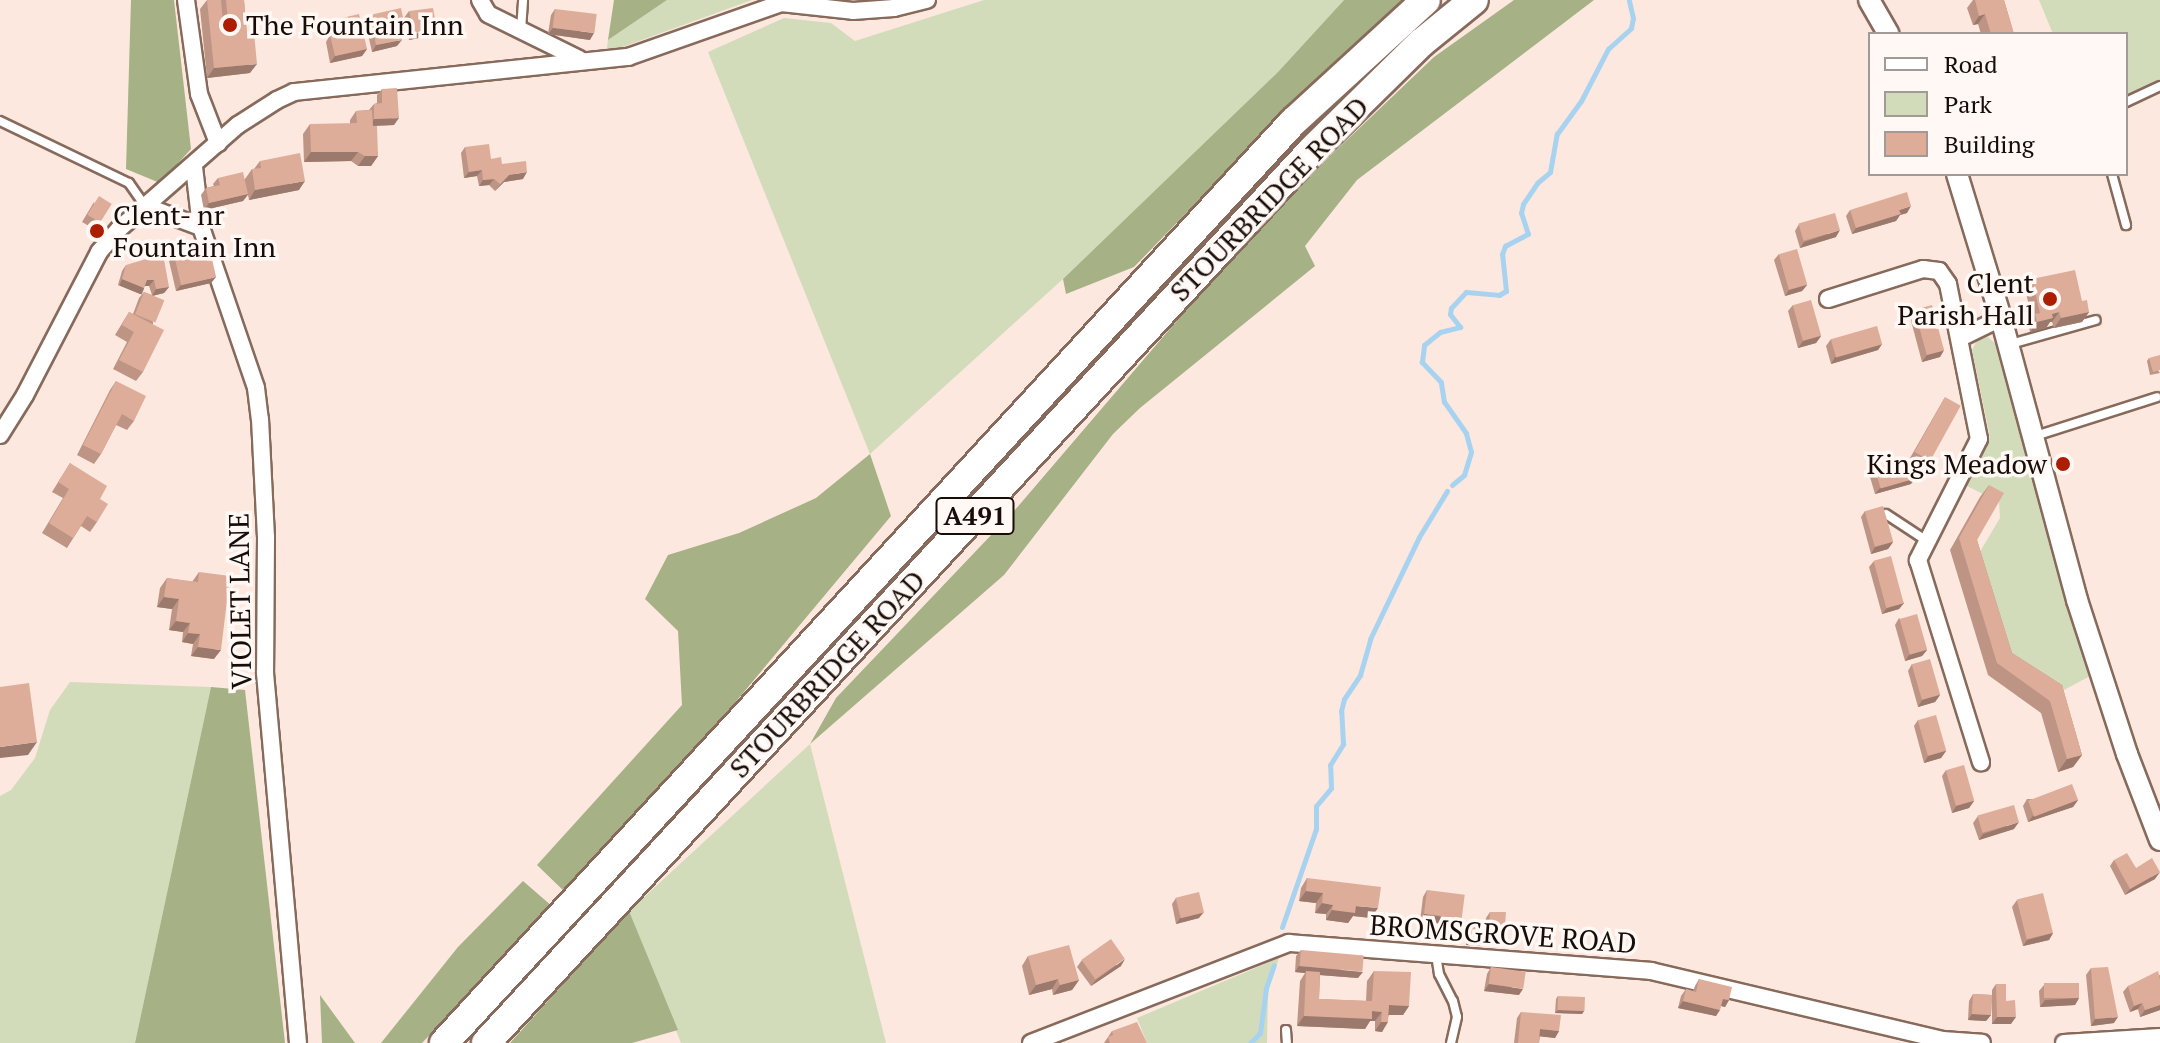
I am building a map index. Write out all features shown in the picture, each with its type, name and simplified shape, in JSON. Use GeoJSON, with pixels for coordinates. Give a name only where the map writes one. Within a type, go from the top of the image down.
{"type":"FeatureCollection","features":[{"type":"Feature","properties":{"kind":"highway","name":"STOURBRIDGE ROAD"},"geometry":{"type":"LineString","coordinates":[[444,1043],[1293,122],[1426,0]]}},
{"type":"Feature","properties":{"kind":"highway","name":"STOURBRIDGE ROAD"},"geometry":{"type":"LineString","coordinates":[[486,1043],[1312,150],[1421,43],[1474,0]]}},
{"type":"Feature","properties":{"kind":"street"},"geometry":{"type":"LineString","coordinates":[[186,0],[199,94],[218,143]]}},
{"type":"Feature","properties":{"kind":"street"},"geometry":{"type":"LineString","coordinates":[[480,0],[488,14],[580,60]]}},
{"type":"Feature","properties":{"kind":"street"},"geometry":{"type":"LineString","coordinates":[[0,435],[25,395],[99,252],[145,206],[194,167],[218,143],[260,109],[294,92],[628,57],[781,3],[853,11],[894,8],[927,0]]}},
{"type":"Feature","properties":{"kind":"street"},"geometry":{"type":"LineString","coordinates":[[1869,0],[1888,32]]}},
{"type":"Feature","properties":{"kind":"street","name":"VIOLET LANE"},"geometry":{"type":"LineString","coordinates":[[194,167],[201,227],[239,333],[258,403],[266,537],[265,673],[298,1043]]}},
{"type":"Feature","properties":{"kind":"street"},"geometry":{"type":"LineString","coordinates":[[1958,176],[2001,318],[2031,437],[2091,642],[2127,754],[2160,840]]}},
{"type":"Feature","properties":{"kind":"street"},"geometry":{"type":"LineString","coordinates":[[145,206],[201,227]]}},
{"type":"Feature","properties":{"kind":"street"},"geometry":{"type":"LineString","coordinates":[[1828,299],[1923,269],[1939,271],[1948,284],[1979,439],[1918,560],[1981,762]]}},
{"type":"Feature","properties":{"kind":"street"},"geometry":{"type":"LineString","coordinates":[[1960,338],[2001,318]]}},
{"type":"Feature","properties":{"kind":"street","name":"BROMSGROVE ROAD"},"geometry":{"type":"LineString","coordinates":[[1031,1043],[1289,943],[1651,971],[1943,1040],[1982,1043]]}},
{"type":"Feature","properties":{"kind":"street"},"geometry":{"type":"LineString","coordinates":[[2064,1043],[2160,1037]]}},
{"type":"Feature","properties":{"kind":"lane"},"geometry":{"type":"LineString","coordinates":[[521,30],[523,0]]}},
{"type":"Feature","properties":{"kind":"lane"},"geometry":{"type":"LineString","coordinates":[[2128,101],[2160,86]]}},
{"type":"Feature","properties":{"kind":"lane"},"geometry":{"type":"LineString","coordinates":[[0,121],[129,183],[145,206]]}},
{"type":"Feature","properties":{"kind":"lane"},"geometry":{"type":"LineString","coordinates":[[2113,176],[2126,225]]}},
{"type":"Feature","properties":{"kind":"lane"},"geometry":{"type":"LineString","coordinates":[[2006,345],[2096,320]]}},
{"type":"Feature","properties":{"kind":"lane"},"geometry":{"type":"LineString","coordinates":[[2031,437],[2157,397]]}},
{"type":"Feature","properties":{"kind":"lane"},"geometry":{"type":"LineString","coordinates":[[1886,514],[1928,541]]}},
{"type":"Feature","properties":{"kind":"lane"},"geometry":{"type":"LineString","coordinates":[[1436,955],[1439,974],[1453,1001],[1457,1017],[1451,1043]]}},
{"type":"Feature","properties":{"kind":"lane"},"geometry":{"type":"LineString","coordinates":[[1286,1030],[1287,1043]]}},
{"type":"Feature","properties":{"kind":"green space"},"geometry":{"type":"Polygon","coordinates":[[[131,0],[174,0],[191,149],[160,183],[126,169],[131,0]]]}},
{"type":"Feature","properties":{"kind":"green space"},"geometry":{"type":"Polygon","coordinates":[[[614,0],[667,0],[608,40],[614,0]]]}},
{"type":"Feature","properties":{"kind":"green space"},"geometry":{"type":"Polygon","coordinates":[[[667,0],[752,0],[617,49],[607,48],[608,40],[667,0]]]}},
{"type":"Feature","properties":{"kind":"green space"},"geometry":{"type":"Polygon","coordinates":[[[984,0],[1344,0],[1278,72],[1063,279],[870,454],[708,52],[784,18],[831,23],[855,41],[984,0]]]}},
{"type":"Feature","properties":{"kind":"green space"},"geometry":{"type":"Polygon","coordinates":[[[1344,0],[1411,0],[1285,111],[1134,267],[1066,294],[1063,279],[1278,72],[1344,0]]]}},
{"type":"Feature","properties":{"kind":"green space"},"geometry":{"type":"Polygon","coordinates":[[[1514,0],[1594,0],[1357,180],[1305,246],[1315,266],[1140,408],[1113,434],[1004,575],[810,744],[836,698],[1014,511],[1263,220],[1434,57],[1514,0]]]}},
{"type":"Feature","properties":{"kind":"green space"},"geometry":{"type":"Polygon","coordinates":[[[2039,0],[2160,0],[2160,86],[2128,100],[2128,32],[2052,32],[2039,0]]]}},
{"type":"Feature","properties":{"kind":"green space"},"geometry":{"type":"Polygon","coordinates":[[[1988,337],[1998,346],[2071,618],[2092,675],[2062,691],[2009,658],[1978,555],[2000,518],[1999,502],[1967,486],[1990,437],[1972,350],[1977,340],[1988,337]]]}},
{"type":"Feature","properties":{"kind":"green space"},"geometry":{"type":"Polygon","coordinates":[[[870,454],[891,516],[723,717],[566,893],[537,865],[682,705],[678,631],[645,599],[668,555],[739,533],[816,498],[870,454]]]}},
{"type":"Feature","properties":{"kind":"green space"},"geometry":{"type":"Polygon","coordinates":[[[70,682],[211,687],[135,1043],[0,1043],[0,796],[11,790],[35,758],[50,710],[70,682]]]}},
{"type":"Feature","properties":{"kind":"green space"},"geometry":{"type":"Polygon","coordinates":[[[211,687],[245,690],[285,1043],[135,1043],[211,687]]]}},
{"type":"Feature","properties":{"kind":"green space"},"geometry":{"type":"Polygon","coordinates":[[[810,744],[886,1043],[681,1043],[629,911],[810,744]]]}},
{"type":"Feature","properties":{"kind":"green space"},"geometry":{"type":"Polygon","coordinates":[[[523,881],[553,907],[422,1043],[381,1043],[458,947],[523,881]]]}},
{"type":"Feature","properties":{"kind":"green space"},"geometry":{"type":"Polygon","coordinates":[[[629,911],[678,1030],[632,1043],[510,1043],[629,911]]]}},
{"type":"Feature","properties":{"kind":"green space"},"geometry":{"type":"Polygon","coordinates":[[[1279,958],[1268,991],[1267,1043],[1147,1043],[1137,1018],[1279,958]]]}},
{"type":"Feature","properties":{"kind":"green space"},"geometry":{"type":"Polygon","coordinates":[[[320,995],[355,1043],[322,1043],[320,995]]]}},
{"type":"Feature","properties":{"kind":"building","name":"The Fountain Inn"},"geometry":{"type":"Polygon","coordinates":[[[207,0],[221,0],[224,33],[229,32],[226,0],[244,0],[247,34],[254,33],[257,64],[214,68],[207,0]]]}},
{"type":"Feature","properties":{"kind":"building"},"geometry":{"type":"Polygon","coordinates":[[[1975,0],[2004,0],[2013,32],[1990,32],[1985,14],[1979,16],[1975,0]]]}},
{"type":"Feature","properties":{"kind":"building"},"geometry":{"type":"Polygon","coordinates":[[[401,8],[404,22],[398,23],[402,40],[376,45],[370,15],[401,8]]]}},
{"type":"Feature","properties":{"kind":"building"},"geometry":{"type":"Polygon","coordinates":[[[433,8],[436,24],[428,26],[429,31],[414,34],[409,11],[433,8]]]}},
{"type":"Feature","properties":{"kind":"building"},"geometry":{"type":"Polygon","coordinates":[[[555,9],[597,14],[594,33],[553,28],[555,9]]]}},
{"type":"Feature","properties":{"kind":"building"},"geometry":{"type":"Polygon","coordinates":[[[359,14],[367,49],[335,56],[330,35],[345,32],[342,18],[359,14]]]}},
{"type":"Feature","properties":{"kind":"building"},"geometry":{"type":"Polygon","coordinates":[[[397,88],[399,118],[374,119],[374,104],[382,103],[382,89],[397,88]]]}},
{"type":"Feature","properties":{"kind":"building"},"geometry":{"type":"Polygon","coordinates":[[[372,110],[373,126],[377,126],[378,156],[365,156],[358,152],[311,152],[310,124],[357,123],[356,111],[372,110]]]}},
{"type":"Feature","properties":{"kind":"building"},"geometry":{"type":"Polygon","coordinates":[[[489,144],[491,159],[501,157],[502,164],[526,161],[527,172],[509,175],[500,184],[494,179],[483,180],[482,170],[469,172],[465,147],[489,144]]]}},
{"type":"Feature","properties":{"kind":"building"},"geometry":{"type":"Polygon","coordinates":[[[300,153],[305,181],[255,190],[252,169],[261,168],[260,161],[300,153]]]}},
{"type":"Feature","properties":{"kind":"building"},"geometry":{"type":"Polygon","coordinates":[[[243,172],[248,194],[209,203],[206,188],[220,185],[218,178],[243,172]]]}},
{"type":"Feature","properties":{"kind":"building"},"geometry":{"type":"Polygon","coordinates":[[[1907,192],[1911,206],[1899,210],[1901,214],[1856,228],[1850,210],[1907,192]]]}},
{"type":"Feature","properties":{"kind":"building"},"geometry":{"type":"Polygon","coordinates":[[[99,196],[112,204],[100,223],[87,215],[99,196]]]}},
{"type":"Feature","properties":{"kind":"building"},"geometry":{"type":"Polygon","coordinates":[[[1835,213],[1840,230],[1803,241],[1798,223],[1835,213]]]}},
{"type":"Feature","properties":{"kind":"building"},"geometry":{"type":"Polygon","coordinates":[[[209,246],[216,277],[181,285],[174,254],[209,246]]]}},
{"type":"Feature","properties":{"kind":"building"},"geometry":{"type":"Polygon","coordinates":[[[1797,249],[1807,285],[1789,290],[1779,254],[1797,249]]]}},
{"type":"Feature","properties":{"kind":"building"},"geometry":{"type":"Polygon","coordinates":[[[163,254],[169,287],[156,289],[154,280],[147,280],[144,288],[122,279],[126,265],[163,254]]]}},
{"type":"Feature","properties":{"kind":"building","name":"Clent Parish Hall"},"geometry":{"type":"Polygon","coordinates":[[[2075,270],[2082,301],[2087,300],[2089,312],[2061,318],[2059,312],[2052,314],[2053,318],[2037,322],[2035,314],[2040,313],[2032,279],[2075,270]]]}},
{"type":"Feature","properties":{"kind":"building"},"geometry":{"type":"Polygon","coordinates":[[[144,292],[164,300],[155,322],[135,314],[144,292]]]}},
{"type":"Feature","properties":{"kind":"building"},"geometry":{"type":"Polygon","coordinates":[[[1811,300],[1821,336],[1803,341],[1793,305],[1811,300]]]}},
{"type":"Feature","properties":{"kind":"building"},"geometry":{"type":"Polygon","coordinates":[[[1932,305],[1944,350],[1927,355],[1915,310],[1932,305]]]}},
{"type":"Feature","properties":{"kind":"building"},"geometry":{"type":"Polygon","coordinates":[[[129,312],[164,330],[143,372],[119,360],[134,332],[122,325],[129,312]]]}},
{"type":"Feature","properties":{"kind":"building"},"geometry":{"type":"Polygon","coordinates":[[[1877,326],[1882,344],[1836,357],[1831,339],[1877,326]]]}},
{"type":"Feature","properties":{"kind":"building"},"geometry":{"type":"Polygon","coordinates":[[[2160,355],[2160,370],[2153,372],[2149,358],[2160,355]]]}},
{"type":"Feature","properties":{"kind":"building"},"geometry":{"type":"Polygon","coordinates":[[[116,381],[146,396],[134,421],[122,414],[101,454],[83,445],[116,381]]]}},
{"type":"Feature","properties":{"kind":"building"},"geometry":{"type":"Polygon","coordinates":[[[1945,397],[1961,406],[1930,461],[1914,452],[1945,397]]]}},
{"type":"Feature","properties":{"kind":"building"},"geometry":{"type":"Polygon","coordinates":[[[1911,460],[1916,478],[1881,488],[1875,470],[1911,460]]]}},
{"type":"Feature","properties":{"kind":"building"},"geometry":{"type":"Polygon","coordinates":[[[70,463],[107,486],[100,499],[108,504],[97,522],[87,516],[73,538],[49,523],[69,489],[58,482],[70,463]]]}},
{"type":"Feature","properties":{"kind":"building"},"geometry":{"type":"Polygon","coordinates":[[[1989,485],[2004,493],[1977,540],[2012,653],[2062,685],[2082,755],[2067,759],[2050,701],[1997,663],[1959,538],[1989,485]]]}},
{"type":"Feature","properties":{"kind":"building"},"geometry":{"type":"Polygon","coordinates":[[[1883,506],[1893,542],[1875,547],[1865,511],[1883,506]]]}},
{"type":"Feature","properties":{"kind":"building"},"geometry":{"type":"Polygon","coordinates":[[[1891,556],[1904,603],[1886,608],[1874,561],[1891,556]]]}},
{"type":"Feature","properties":{"kind":"building"},"geometry":{"type":"Polygon","coordinates":[[[199,572],[230,576],[221,650],[198,647],[200,634],[188,633],[190,623],[176,621],[179,599],[164,597],[167,578],[198,582],[199,572]]]}},
{"type":"Feature","properties":{"kind":"building"},"geometry":{"type":"Polygon","coordinates":[[[1917,614],[1927,650],[1910,655],[1900,619],[1917,614]]]}},
{"type":"Feature","properties":{"kind":"building"},"geometry":{"type":"Polygon","coordinates":[[[1930,659],[1940,695],[1922,700],[1912,664],[1930,659]]]}},
{"type":"Feature","properties":{"kind":"building"},"geometry":{"type":"Polygon","coordinates":[[[29,683],[37,742],[0,747],[0,687],[29,683]]]}},
{"type":"Feature","properties":{"kind":"building"},"geometry":{"type":"Polygon","coordinates":[[[1936,715],[1946,751],[1928,756],[1918,720],[1936,715]]]}},
{"type":"Feature","properties":{"kind":"building"},"geometry":{"type":"Polygon","coordinates":[[[1964,765],[1974,801],[1956,806],[1946,770],[1964,765]]]}},
{"type":"Feature","properties":{"kind":"building"},"geometry":{"type":"Polygon","coordinates":[[[2072,784],[2078,800],[2034,817],[2028,801],[2072,784]]]}},
{"type":"Feature","properties":{"kind":"building"},"geometry":{"type":"Polygon","coordinates":[[[2014,805],[2019,822],[1982,833],[1977,815],[2014,805]]]}},
{"type":"Feature","properties":{"kind":"building"},"geometry":{"type":"Polygon","coordinates":[[[2127,853],[2136,868],[2152,858],[2160,872],[2130,889],[2114,860],[2127,853]]]}},
{"type":"Feature","properties":{"kind":"building"},"geometry":{"type":"Polygon","coordinates":[[[1307,878],[1381,887],[1378,908],[1356,906],[1355,913],[1332,910],[1333,905],[1322,903],[1323,893],[1306,891],[1307,878]]]}},
{"type":"Feature","properties":{"kind":"building"},"geometry":{"type":"Polygon","coordinates":[[[1427,890],[1465,895],[1462,918],[1424,914],[1427,890]]]}},
{"type":"Feature","properties":{"kind":"building"},"geometry":{"type":"Polygon","coordinates":[[[1199,892],[1204,912],[1181,918],[1176,898],[1199,892]]]}},
{"type":"Feature","properties":{"kind":"building"},"geometry":{"type":"Polygon","coordinates":[[[2043,893],[2053,933],[2027,939],[2017,900],[2043,893]]]}},
{"type":"Feature","properties":{"kind":"building"},"geometry":{"type":"Polygon","coordinates":[[[1490,912],[1506,912],[1504,940],[1470,938],[1471,923],[1489,924],[1490,912]]]}},
{"type":"Feature","properties":{"kind":"building"},"geometry":{"type":"Polygon","coordinates":[[[1111,939],[1125,959],[1095,979],[1082,960],[1111,939]]]}},
{"type":"Feature","properties":{"kind":"building"},"geometry":{"type":"Polygon","coordinates":[[[1069,945],[1079,980],[1060,985],[1058,979],[1036,985],[1028,956],[1069,945]]]}},
{"type":"Feature","properties":{"kind":"building"},"geometry":{"type":"Polygon","coordinates":[[[1301,950],[1364,955],[1362,971],[1300,966],[1301,950]]]}},
{"type":"Feature","properties":{"kind":"building"},"geometry":{"type":"Polygon","coordinates":[[[1491,967],[1526,972],[1523,989],[1489,984],[1491,967]]]}},
{"type":"Feature","properties":{"kind":"building"},"geometry":{"type":"Polygon","coordinates":[[[2108,967],[2118,1017],[2095,1019],[2091,968],[2108,967]]]}},
{"type":"Feature","properties":{"kind":"building"},"geometry":{"type":"Polygon","coordinates":[[[1306,971],[1320,972],[1319,999],[1372,1001],[1374,971],[1411,972],[1409,1006],[1389,1005],[1388,1022],[1381,1022],[1382,1012],[1372,1011],[1372,1019],[1304,1016],[1306,971]]]}},
{"type":"Feature","properties":{"kind":"building"},"geometry":{"type":"Polygon","coordinates":[[[2158,971],[2160,1005],[2145,1010],[2142,1003],[2134,1006],[2128,986],[2158,971]]]}},
{"type":"Feature","properties":{"kind":"building"},"geometry":{"type":"Polygon","coordinates":[[[1699,979],[1732,987],[1729,1000],[1723,999],[1720,1010],[1683,1001],[1686,989],[1696,992],[1699,979]]]}},
{"type":"Feature","properties":{"kind":"building"},"geometry":{"type":"Polygon","coordinates":[[[2044,983],[2079,983],[2079,998],[2044,998],[2044,983]]]}},
{"type":"Feature","properties":{"kind":"building"},"geometry":{"type":"Polygon","coordinates":[[[1996,984],[2006,984],[2006,1001],[2015,1000],[2016,1017],[1997,1017],[1996,984]]]}},
{"type":"Feature","properties":{"kind":"building"},"geometry":{"type":"Polygon","coordinates":[[[1973,994],[1992,995],[1991,1015],[1972,1014],[1973,994]]]}},
{"type":"Feature","properties":{"kind":"building"},"geometry":{"type":"Polygon","coordinates":[[[1558,996],[1585,997],[1584,1011],[1558,1010],[1558,996]]]}},
{"type":"Feature","properties":{"kind":"building"},"geometry":{"type":"Polygon","coordinates":[[[1521,1012],[1561,1015],[1559,1031],[1540,1029],[1539,1043],[1518,1043],[1521,1012]]]}},
{"type":"Feature","properties":{"kind":"building"},"geometry":{"type":"Polygon","coordinates":[[[1137,1022],[1147,1043],[1110,1043],[1108,1037],[1113,1035],[1112,1031],[1137,1022]]]}},
{"type":"Feature","properties":{"kind":"waterway"},"geometry":{"type":"LineString","coordinates":[[1452,485],[1464,475],[1471,452],[1466,433],[1444,402],[1441,382],[1422,362],[1424,345],[1440,332],[1460,327],[1450,314],[1451,308],[1466,292],[1499,295],[1506,291],[1502,254],[1505,246],[1528,234],[1521,213],[1523,204],[1537,183],[1550,172],[1557,134],[1581,101],[1608,49],[1631,28],[1633,18],[1629,0]]}},
{"type":"Feature","properties":{"kind":"waterway"},"geometry":{"type":"LineString","coordinates":[[1282,927],[1316,829],[1316,806],[1331,788],[1330,765],[1343,744],[1341,711],[1344,699],[1360,675],[1370,639],[1419,537],[1447,491]]}},
{"type":"Feature","properties":{"kind":"waterway"},"geometry":{"type":"LineString","coordinates":[[1250,1043],[1260,1033],[1266,988],[1274,965]]}},
{"type":"Feature","properties":{"kind":"place","name":"The Fountain Inn"},"geometry":{"type":"Point","coordinates":[230,25]}},
{"type":"Feature","properties":{"kind":"place","name":"Clent- nr Fountain Inn"},"geometry":{"type":"Point","coordinates":[97,231]}},
{"type":"Feature","properties":{"kind":"place","name":"Clent Parish Hall"},"geometry":{"type":"Point","coordinates":[2050,299]}},
{"type":"Feature","properties":{"kind":"place","name":"Kings Meadow"},"geometry":{"type":"Point","coordinates":[2063,464]}}]}
